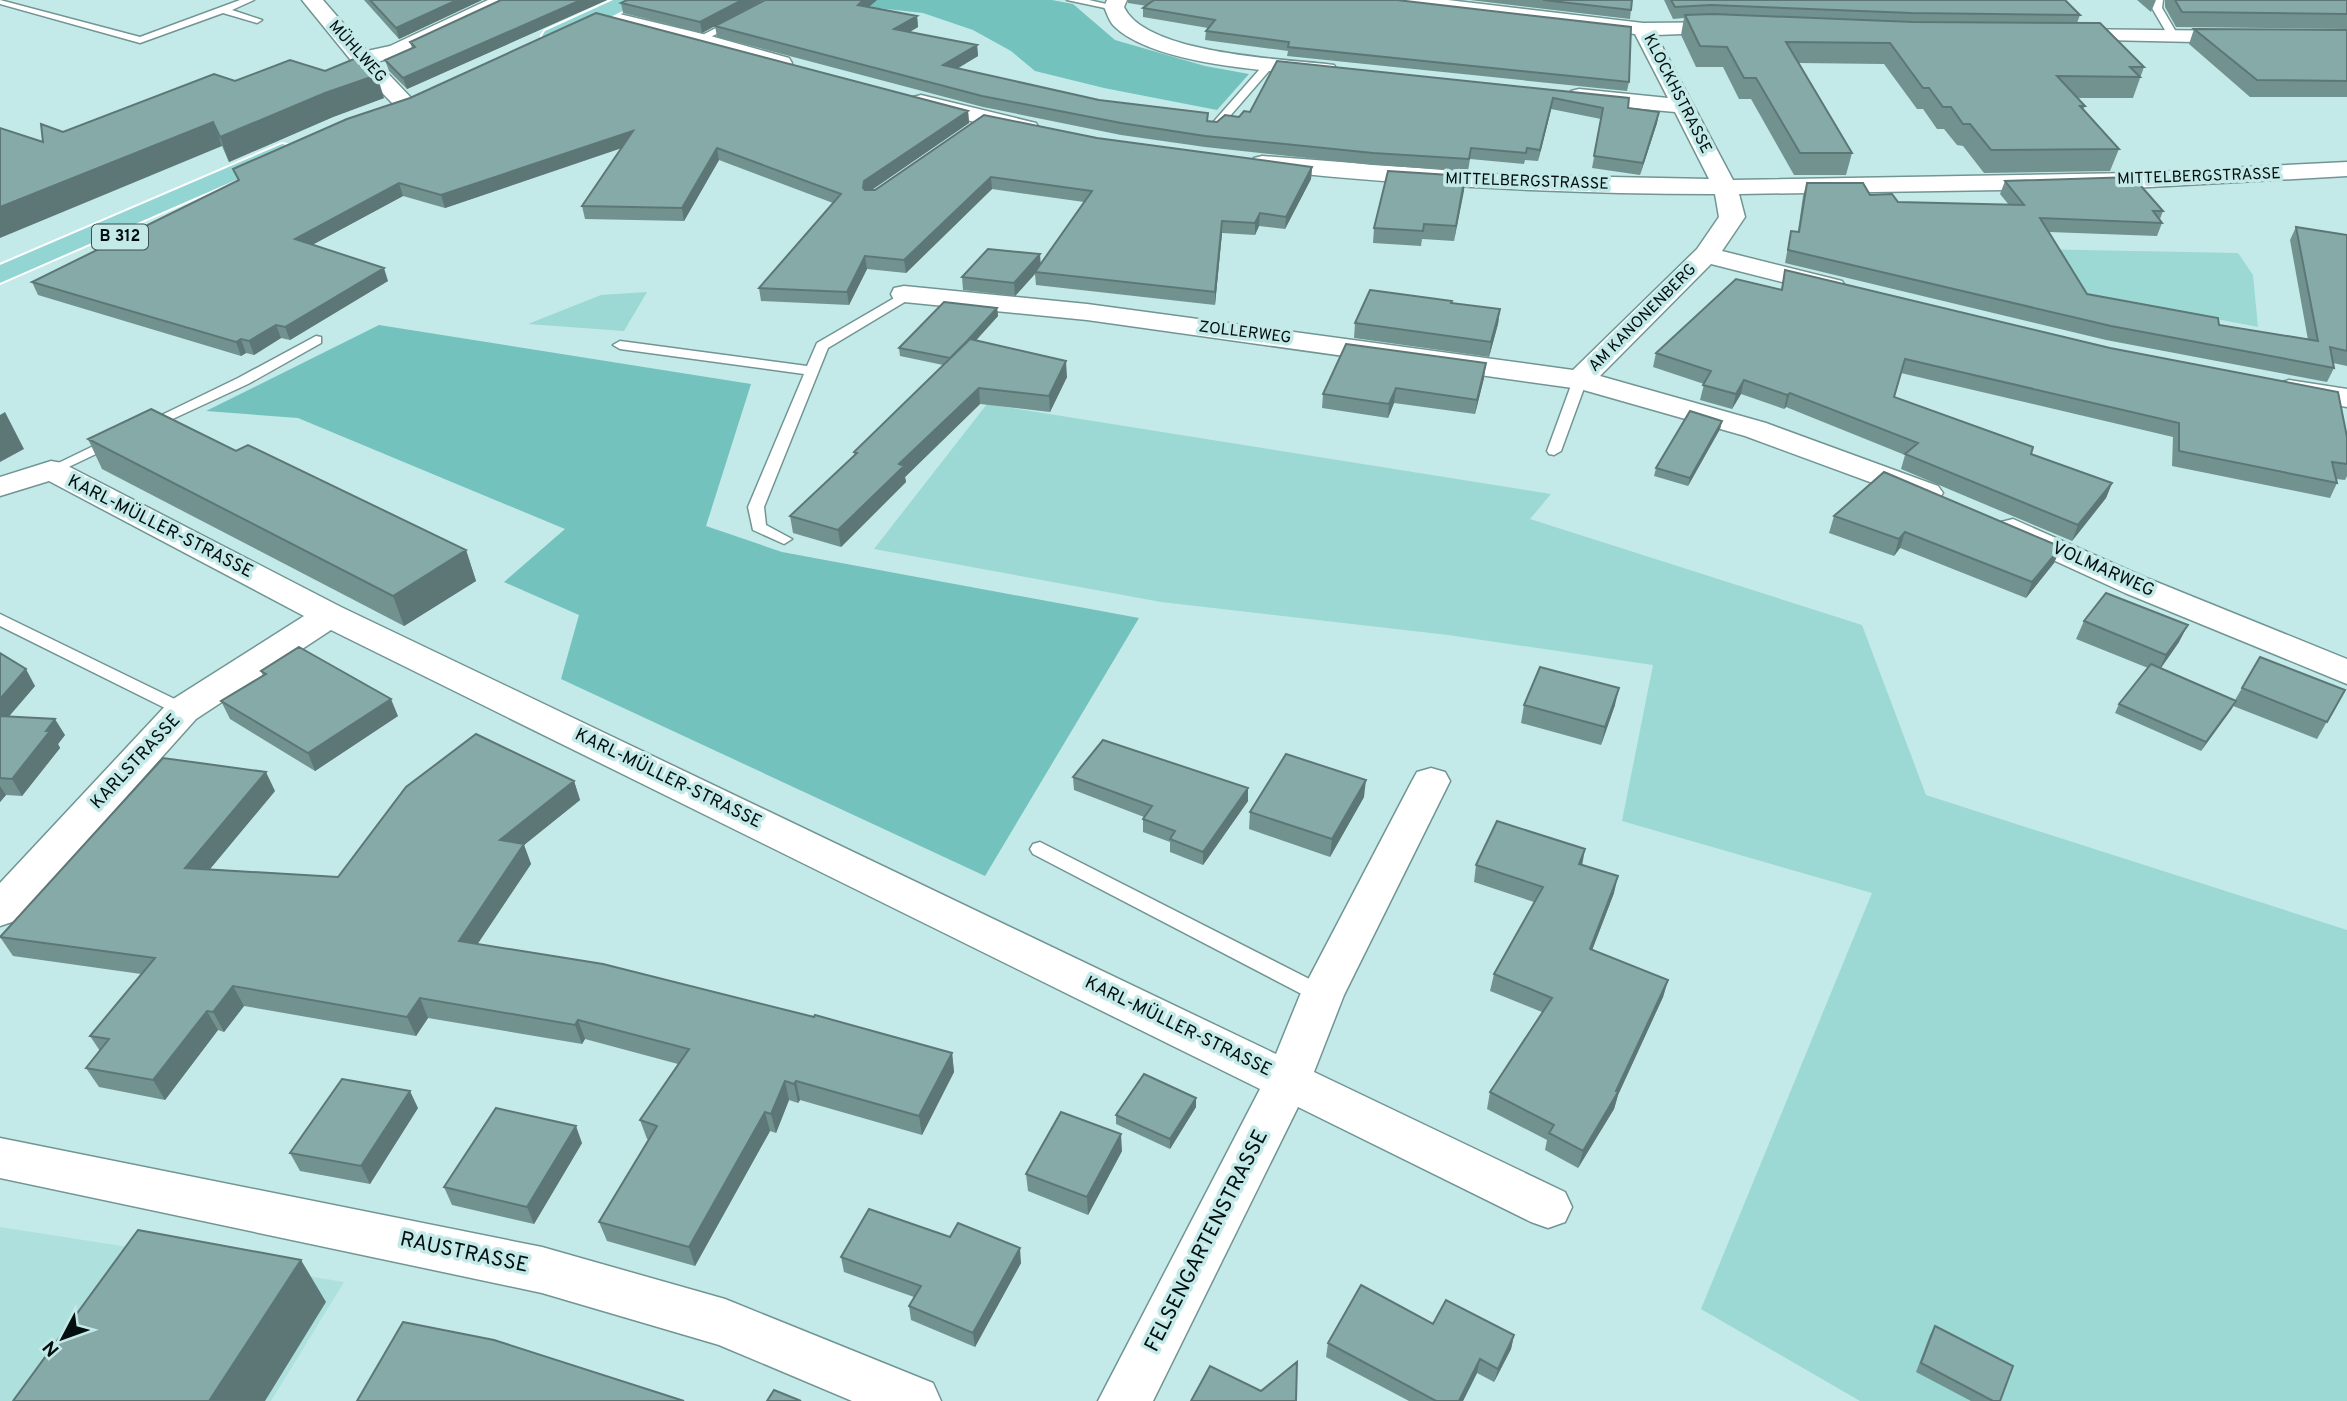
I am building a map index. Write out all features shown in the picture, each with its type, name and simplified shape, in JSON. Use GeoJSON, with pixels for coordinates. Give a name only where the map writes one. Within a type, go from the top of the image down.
{"type":"FeatureCollection","features":[{"type":"Feature","properties":{"kind":"main road"},"geometry":{"type":"LineString","coordinates":[[530,47],[630,0]]}},
{"type":"Feature","properties":{"kind":"main road"},"geometry":{"type":"LineString","coordinates":[[380,113],[429,91]]}},
{"type":"Feature","properties":{"kind":"main road","name":"B 312"},"geometry":{"type":"LineString","coordinates":[[0,275],[307,146],[0,290]]}},
{"type":"Feature","properties":{"kind":"street","name":"MÜHLWEG"},"geometry":{"type":"LineString","coordinates":[[312,0],[362,59],[404,102]]}},
{"type":"Feature","properties":{"kind":"street"},"geometry":{"type":"LineString","coordinates":[[362,59],[397,50],[504,0]]}},
{"type":"Feature","properties":{"kind":"street"},"geometry":{"type":"LineString","coordinates":[[1397,0],[1643,29]]}},
{"type":"Feature","properties":{"kind":"street"},"geometry":{"type":"LineString","coordinates":[[1115,3],[1121,21],[1149,38],[1216,57],[1350,73]]}},
{"type":"Feature","properties":{"kind":"street"},"geometry":{"type":"LineString","coordinates":[[599,16],[700,40],[807,70]]}},
{"type":"Feature","properties":{"kind":"street","name":"KLOCKHSTRASSE"},"geometry":{"type":"LineString","coordinates":[[1726,188],[1643,29],[1709,25],[1749,27]]}},
{"type":"Feature","properties":{"kind":"street"},"geometry":{"type":"LineString","coordinates":[[2046,35],[2267,37]]}},
{"type":"Feature","properties":{"kind":"street"},"geometry":{"type":"LineString","coordinates":[[1561,94],[1682,106]]}},
{"type":"Feature","properties":{"kind":"street"},"geometry":{"type":"LineString","coordinates":[[894,95],[980,122],[1049,132]]}},
{"type":"Feature","properties":{"kind":"street","name":"MITTELBERGSTRASSE"},"geometry":{"type":"LineString","coordinates":[[1240,160],[1342,173],[1456,180],[1726,188],[2137,180],[2320,172],[2346,181]]}},
{"type":"Feature","properties":{"kind":"street","name":"AM KANONENBERG"},"geometry":{"type":"LineString","coordinates":[[1580,380],[1706,256],[1732,217],[1726,188]]}},
{"type":"Feature","properties":{"kind":"street"},"geometry":{"type":"LineString","coordinates":[[1706,256],[1855,292]]}},
{"type":"Feature","properties":{"kind":"street","name":"ZOLLERWEG"},"geometry":{"type":"LineString","coordinates":[[906,294],[1101,314],[1580,380]]}},
{"type":"Feature","properties":{"kind":"street"},"geometry":{"type":"LineString","coordinates":[[1580,380],[1646,395],[1771,435],[1886,476],[1951,503]]}},
{"type":"Feature","properties":{"kind":"street"},"geometry":{"type":"LineString","coordinates":[[2266,384],[2347,398]]}},
{"type":"Feature","properties":{"kind":"street","name":"KARL-MÜLLER-STRASSE"},"geometry":{"type":"LineString","coordinates":[[0,487],[51,470],[329,615],[1548,1207]]}},
{"type":"Feature","properties":{"kind":"street","name":"VOLMARWEG"},"geometry":{"type":"LineString","coordinates":[[1989,519],[2137,586],[2347,672]]}},
{"type":"Feature","properties":{"kind":"street","name":"KARLSTRASSE"},"geometry":{"type":"LineString","coordinates":[[0,910],[183,710],[329,615]]}},
{"type":"Feature","properties":{"kind":"street","name":"KARL-MÜLLER-STRASSE"},"geometry":{"type":"LineString","coordinates":[[1288,1080],[1322,995],[1431,781]]}},
{"type":"Feature","properties":{"kind":"street","name":"FELSENGARTENSTRASSE"},"geometry":{"type":"LineString","coordinates":[[1125,1401],[1288,1080]]}},
{"type":"Feature","properties":{"kind":"street","name":"RAUSTRASSE"},"geometry":{"type":"LineString","coordinates":[[0,1157],[542,1270],[725,1323],[914,1401]]}},
{"type":"Feature","properties":{"kind":"lane"},"geometry":{"type":"LineString","coordinates":[[0,1],[140,40],[249,0]]}},
{"type":"Feature","properties":{"kind":"lane"},"geometry":{"type":"LineString","coordinates":[[700,40],[776,0]]}},
{"type":"Feature","properties":{"kind":"lane"},"geometry":{"type":"LineString","coordinates":[[1072,0],[1115,3]]}},
{"type":"Feature","properties":{"kind":"lane"},"geometry":{"type":"LineString","coordinates":[[2158,0],[2157,8],[2174,37]]}},
{"type":"Feature","properties":{"kind":"lane"},"geometry":{"type":"LineString","coordinates":[[223,10],[257,20]]}},
{"type":"Feature","properties":{"kind":"lane"},"geometry":{"type":"LineString","coordinates":[[1213,129],[1270,64]]}},
{"type":"Feature","properties":{"kind":"lane","name":"ZOLLERWEG"},"geometry":{"type":"LineString","coordinates":[[784,539],[758,527],[756,507],[822,346],[906,294]]}},
{"type":"Feature","properties":{"kind":"lane","name":"KARL-MÜLLER-STRASSE"},"geometry":{"type":"LineString","coordinates":[[51,470],[194,405],[316,340]]}},
{"type":"Feature","properties":{"kind":"lane"},"geometry":{"type":"LineString","coordinates":[[620,345],[812,371]]}},
{"type":"Feature","properties":{"kind":"lane","name":"AM KANONENBERG"},"geometry":{"type":"LineString","coordinates":[[1554,451],[1580,380]]}},
{"type":"Feature","properties":{"kind":"lane"},"geometry":{"type":"LineString","coordinates":[[0,620],[183,710]]}},
{"type":"Feature","properties":{"kind":"lane"},"geometry":{"type":"LineString","coordinates":[[1040,849],[1322,995]]}},
{"type":"Feature","properties":{"kind":"shaded area"},"geometry":{"type":"Polygon","coordinates":[[[876,0],[1052,0],[1073,4],[1115,40],[1205,66],[1249,74],[1217,110],[1104,88],[1035,71],[1011,51],[973,30],[923,13],[868,7],[876,0]]]}},
{"type":"Feature","properties":{"kind":"shaded area"},"geometry":{"type":"Polygon","coordinates":[[[1888,246],[2238,253],[2253,275],[2258,327],[1890,256],[1888,246]]]}},
{"type":"Feature","properties":{"kind":"shaded area"},"geometry":{"type":"Polygon","coordinates":[[[647,292],[624,331],[528,324],[601,295],[647,292]]]}},
{"type":"Feature","properties":{"kind":"shaded area"},"geometry":{"type":"Polygon","coordinates":[[[379,325],[751,384],[706,526],[782,552],[1139,618],[985,876],[561,679],[579,615],[504,582],[565,529],[298,418],[206,411],[379,325]]]}},
{"type":"Feature","properties":{"kind":"shaded area"},"geometry":{"type":"Polygon","coordinates":[[[987,404],[1551,494],[1530,519],[1862,625],[1926,795],[2347,930],[2347,1401],[1860,1401],[1701,1309],[1872,893],[1622,821],[1653,665],[1448,635],[1161,602],[874,549],[987,404]]]}},
{"type":"Feature","properties":{"kind":"shaded area"},"geometry":{"type":"Polygon","coordinates":[[[0,1227],[344,1282],[271,1401],[0,1401],[0,1227]]]}},
{"type":"Feature","properties":{"kind":"building"},"geometry":{"type":"Polygon","coordinates":[[[370,0],[457,0],[396,28],[370,0]]]}},
{"type":"Feature","properties":{"kind":"building"},"geometry":{"type":"Polygon","coordinates":[[[501,0],[581,0],[403,78],[385,60],[415,47],[410,42],[501,0]]]}},
{"type":"Feature","properties":{"kind":"building"},"geometry":{"type":"Polygon","coordinates":[[[627,0],[742,0],[700,22],[621,3],[627,0]]]}},
{"type":"Feature","properties":{"kind":"building"},"geometry":{"type":"Polygon","coordinates":[[[765,0],[863,0],[858,5],[917,16],[894,29],[977,45],[943,65],[1099,100],[1208,113],[1207,121],[1217,122],[1225,115],[1239,117],[1244,111],[1250,112],[1277,61],[1629,98],[1628,108],[1659,112],[1643,163],[1594,156],[1603,108],[1553,98],[1540,150],[1527,148],[1526,153],[1471,148],[1469,159],[1373,153],[1205,136],[982,96],[715,26],[765,0]]]}},
{"type":"Feature","properties":{"kind":"building"},"geometry":{"type":"Polygon","coordinates":[[[1154,0],[1397,0],[1631,27],[1629,82],[1288,47],[1289,42],[1206,31],[1215,20],[1143,8],[1154,0]]]}},
{"type":"Feature","properties":{"kind":"building"},"geometry":{"type":"Polygon","coordinates":[[[1543,0],[1632,0],[1631,10],[1543,0]]]}},
{"type":"Feature","properties":{"kind":"building"},"geometry":{"type":"Polygon","coordinates":[[[1671,0],[2065,0],[2080,15],[1911,13],[1711,5],[1675,7],[1671,0]]]}},
{"type":"Feature","properties":{"kind":"building"},"geometry":{"type":"Polygon","coordinates":[[[2175,0],[2347,0],[2347,14],[2182,12],[2175,0]]]}},
{"type":"Feature","properties":{"kind":"building"},"geometry":{"type":"Polygon","coordinates":[[[596,13],[968,111],[864,181],[865,190],[875,190],[984,115],[1097,138],[1312,167],[1286,217],[1260,213],[1255,223],[1222,221],[1215,292],[1035,272],[1092,191],[991,177],[904,260],[865,256],[847,292],[759,288],[841,194],[717,148],[682,208],[582,206],[633,131],[441,195],[399,183],[295,239],[384,268],[285,327],[276,325],[249,341],[241,339],[236,342],[32,282],[239,180],[233,169],[347,119],[410,98],[596,13]]]}},
{"type":"Feature","properties":{"kind":"building"},"geometry":{"type":"Polygon","coordinates":[[[1685,15],[1913,22],[2100,23],[2144,67],[2130,67],[2140,77],[2057,76],[2119,149],[1991,150],[1970,124],[1963,124],[1951,107],[1943,107],[1929,88],[1923,88],[1890,43],[1786,42],[1852,153],[1800,153],[1756,78],[1744,78],[1727,47],[1700,46],[1685,15]]]}},
{"type":"Feature","properties":{"kind":"building"},"geometry":{"type":"Polygon","coordinates":[[[2194,29],[2347,30],[2347,81],[2257,80],[2194,29]]]}},
{"type":"Feature","properties":{"kind":"building"},"geometry":{"type":"Polygon","coordinates":[[[359,57],[377,75],[325,93],[220,137],[213,122],[0,207],[0,128],[43,142],[41,124],[63,132],[214,74],[235,81],[290,60],[325,71],[359,57]]]}},
{"type":"Feature","properties":{"kind":"building"},"geometry":{"type":"Polygon","coordinates":[[[1388,171],[1465,176],[1456,226],[1424,224],[1423,231],[1374,228],[1388,171]]]}},
{"type":"Feature","properties":{"kind":"building"},"geometry":{"type":"Polygon","coordinates":[[[2133,177],[2163,211],[2153,211],[2162,223],[2040,218],[2087,294],[2218,318],[2219,325],[2318,341],[2296,227],[2347,235],[2347,351],[2330,347],[2334,368],[2111,326],[1788,250],[1791,231],[1799,232],[1807,183],[1863,183],[1870,195],[1892,194],[1898,202],[2024,205],[2005,181],[2133,177]]]}},
{"type":"Feature","properties":{"kind":"building"},"geometry":{"type":"Polygon","coordinates":[[[988,249],[1040,254],[1014,283],[962,277],[988,249]]]}},
{"type":"Feature","properties":{"kind":"building"},"geometry":{"type":"Polygon","coordinates":[[[1785,270],[2110,348],[2338,392],[2347,437],[2347,464],[2332,462],[2337,483],[2179,451],[2179,423],[1905,359],[1894,397],[2033,447],[2031,454],[2112,483],[2078,525],[1905,454],[1918,443],[1790,393],[1787,395],[1744,380],[1736,394],[1703,385],[1711,371],[1656,353],[1736,279],[1782,290],[1785,270]]]}},
{"type":"Feature","properties":{"kind":"building"},"geometry":{"type":"Polygon","coordinates":[[[1370,290],[1500,309],[1491,342],[1355,323],[1370,290]]]}},
{"type":"Feature","properties":{"kind":"building"},"geometry":{"type":"Polygon","coordinates":[[[944,302],[997,308],[950,358],[899,348],[944,302]]]}},
{"type":"Feature","properties":{"kind":"building"},"geometry":{"type":"Polygon","coordinates":[[[970,339],[1066,361],[1049,396],[979,388],[899,464],[904,466],[838,530],[790,516],[857,453],[854,452],[970,339]]]}},
{"type":"Feature","properties":{"kind":"building"},"geometry":{"type":"Polygon","coordinates":[[[1346,344],[1486,363],[1477,400],[1396,388],[1389,404],[1323,394],[1346,344]]]}},
{"type":"Feature","properties":{"kind":"building"},"geometry":{"type":"Polygon","coordinates":[[[151,409],[236,451],[248,445],[466,550],[393,596],[88,439],[151,409]]]}},
{"type":"Feature","properties":{"kind":"building"},"geometry":{"type":"Polygon","coordinates":[[[1690,411],[1722,421],[1690,478],[1656,468],[1690,411]]]}},
{"type":"Feature","properties":{"kind":"building"},"geometry":{"type":"Polygon","coordinates":[[[1884,472],[2061,547],[2032,582],[1905,532],[1899,539],[1834,516],[1884,472]]]}},
{"type":"Feature","properties":{"kind":"building"},"geometry":{"type":"Polygon","coordinates":[[[2106,593],[2188,625],[2166,655],[2084,621],[2106,593]]]}},
{"type":"Feature","properties":{"kind":"building"},"geometry":{"type":"Polygon","coordinates":[[[299,647],[391,699],[308,753],[221,701],[266,674],[261,671],[299,647]]]}},
{"type":"Feature","properties":{"kind":"building"},"geometry":{"type":"Polygon","coordinates":[[[0,653],[26,669],[0,699],[0,653]]]}},
{"type":"Feature","properties":{"kind":"building"},"geometry":{"type":"Polygon","coordinates":[[[2260,657],[2345,690],[2327,722],[2242,688],[2260,657]]]}},
{"type":"Feature","properties":{"kind":"building"},"geometry":{"type":"Polygon","coordinates":[[[2151,664],[2236,701],[2206,742],[2119,704],[2151,664]]]}},
{"type":"Feature","properties":{"kind":"building"},"geometry":{"type":"Polygon","coordinates":[[[1540,667],[1619,688],[1605,727],[1524,705],[1540,667]]]}},
{"type":"Feature","properties":{"kind":"building"},"geometry":{"type":"Polygon","coordinates":[[[0,716],[55,719],[46,731],[50,731],[12,779],[0,778],[0,716]]]}},
{"type":"Feature","properties":{"kind":"building"},"geometry":{"type":"Polygon","coordinates":[[[476,734],[574,781],[500,840],[524,844],[459,941],[603,964],[814,1017],[815,1015],[952,1053],[919,1116],[796,1081],[794,1084],[785,1081],[771,1114],[765,1112],[689,1247],[599,1222],[657,1126],[640,1120],[689,1049],[578,1020],[575,1025],[420,998],[407,1017],[233,986],[213,1012],[207,1011],[153,1080],[86,1068],[109,1039],[90,1036],[155,958],[0,937],[163,758],[266,772],[185,868],[338,877],[406,787],[476,734]]]}},
{"type":"Feature","properties":{"kind":"building"},"geometry":{"type":"Polygon","coordinates":[[[1103,740],[1248,788],[1203,852],[1170,839],[1175,831],[1143,819],[1152,806],[1073,777],[1103,740]]]}},
{"type":"Feature","properties":{"kind":"building"},"geometry":{"type":"Polygon","coordinates":[[[1286,754],[1366,780],[1332,839],[1250,812],[1286,754]]]}},
{"type":"Feature","properties":{"kind":"building"},"geometry":{"type":"Polygon","coordinates":[[[1497,821],[1585,849],[1579,864],[1618,876],[1590,949],[1668,980],[1616,1091],[1618,1092],[1583,1151],[1549,1133],[1554,1125],[1490,1092],[1552,998],[1494,974],[1543,887],[1476,865],[1497,821]]]}},
{"type":"Feature","properties":{"kind":"building"},"geometry":{"type":"Polygon","coordinates":[[[1144,1074],[1196,1098],[1170,1139],[1116,1115],[1144,1074]]]}},
{"type":"Feature","properties":{"kind":"building"},"geometry":{"type":"Polygon","coordinates":[[[342,1079],[410,1091],[361,1166],[290,1153],[342,1079]]]}},
{"type":"Feature","properties":{"kind":"building"},"geometry":{"type":"Polygon","coordinates":[[[496,1108],[576,1126],[527,1207],[444,1187],[496,1108]]]}},
{"type":"Feature","properties":{"kind":"building"},"geometry":{"type":"Polygon","coordinates":[[[1061,1112],[1121,1134],[1087,1197],[1026,1174],[1061,1112]]]}},
{"type":"Feature","properties":{"kind":"building"},"geometry":{"type":"Polygon","coordinates":[[[869,1209],[950,1237],[958,1223],[1020,1248],[973,1333],[909,1306],[921,1286],[841,1257],[869,1209]]]}},
{"type":"Feature","properties":{"kind":"building"},"geometry":{"type":"Polygon","coordinates":[[[138,1230],[301,1260],[209,1401],[13,1401],[138,1230]]]}},
{"type":"Feature","properties":{"kind":"building"},"geometry":{"type":"Polygon","coordinates":[[[1361,1285],[1433,1324],[1446,1300],[1514,1335],[1498,1369],[1480,1359],[1459,1401],[1436,1401],[1328,1343],[1361,1285]]]}},
{"type":"Feature","properties":{"kind":"building"},"geometry":{"type":"Polygon","coordinates":[[[403,1322],[494,1340],[684,1401],[357,1401],[403,1322]]]}},
{"type":"Feature","properties":{"kind":"building"},"geometry":{"type":"Polygon","coordinates":[[[1935,1326],[2013,1366],[2000,1401],[1993,1401],[1921,1363],[1935,1326]]]}},
{"type":"Feature","properties":{"kind":"building"},"geometry":{"type":"Polygon","coordinates":[[[1297,1362],[1296,1401],[1191,1401],[1210,1366],[1261,1391],[1297,1362]]]}},
{"type":"Feature","properties":{"kind":"building"},"geometry":{"type":"Polygon","coordinates":[[[774,1390],[801,1401],[767,1401],[774,1390]]]}}]}
